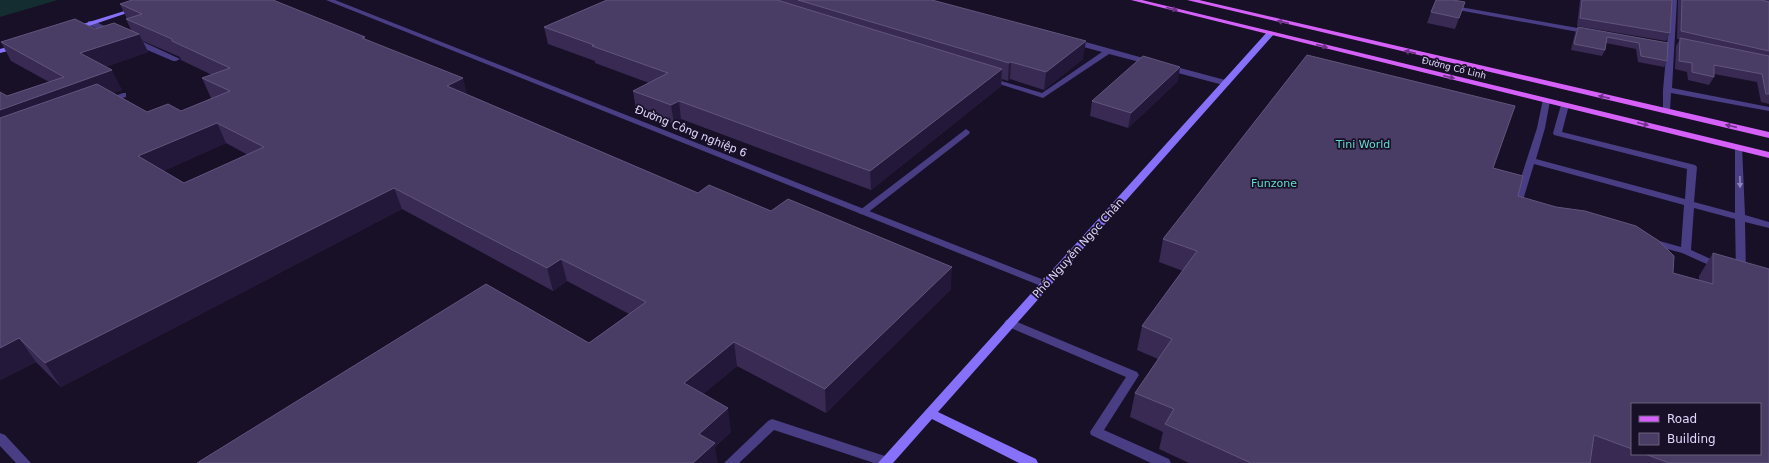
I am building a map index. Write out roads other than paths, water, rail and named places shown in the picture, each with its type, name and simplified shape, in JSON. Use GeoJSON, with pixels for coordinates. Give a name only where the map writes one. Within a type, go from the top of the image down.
{"type":"FeatureCollection","features":[{"type":"Feature","properties":{"kind":"main road","name":"Đường Cổ Linh"},"geometry":{"type":"LineString","coordinates":[[1134,0],[1769,155]]}},
{"type":"Feature","properties":{"kind":"main road","name":"Đường Cổ Linh"},"geometry":{"type":"LineString","coordinates":[[1190,0],[1769,135]]}},
{"type":"Feature","properties":{"kind":"street","name":"Đường Công nghiệp 6"},"geometry":{"type":"LineString","coordinates":[[329,0],[1045,284]]}},
{"type":"Feature","properties":{"kind":"street"},"geometry":{"type":"LineString","coordinates":[[135,2],[82,18],[68,27],[91,23],[142,7]]}},
{"type":"Feature","properties":{"kind":"street"},"geometry":{"type":"LineString","coordinates":[[1666,111],[1671,2]]}},
{"type":"Feature","properties":{"kind":"street"},"geometry":{"type":"LineString","coordinates":[[1438,4],[1595,33]]}},
{"type":"Feature","properties":{"kind":"street"},"geometry":{"type":"LineString","coordinates":[[82,18],[176,59]]}},
{"type":"Feature","properties":{"kind":"street","name":"Phố Nguyễn Ngọc Chân"},"geometry":{"type":"LineString","coordinates":[[885,462],[1271,33]]}},
{"type":"Feature","properties":{"kind":"street"},"geometry":{"type":"LineString","coordinates":[[1062,38],[1226,83]]}},
{"type":"Feature","properties":{"kind":"street"},"geometry":{"type":"LineString","coordinates":[[0,44],[15,39]]}},
{"type":"Feature","properties":{"kind":"street"},"geometry":{"type":"LineString","coordinates":[[0,51],[23,44]]}},
{"type":"Feature","properties":{"kind":"street"},"geometry":{"type":"LineString","coordinates":[[983,77],[1043,96],[1108,51]]}},
{"type":"Feature","properties":{"kind":"street"},"geometry":{"type":"LineString","coordinates":[[1667,90],[1769,110]]}},
{"type":"Feature","properties":{"kind":"street"},"geometry":{"type":"LineString","coordinates":[[101,102],[123,95]]}},
{"type":"Feature","properties":{"kind":"street"},"geometry":{"type":"LineString","coordinates":[[1533,207],[1518,202],[1532,161],[1541,128],[1546,101]]}},
{"type":"Feature","properties":{"kind":"street"},"geometry":{"type":"LineString","coordinates":[[1564,105],[1557,132],[1692,167],[1686,251]]}},
{"type":"Feature","properties":{"kind":"street"},"geometry":{"type":"LineString","coordinates":[[863,212],[966,132]]}},
{"type":"Feature","properties":{"kind":"street"},"geometry":{"type":"LineString","coordinates":[[1636,237],[1686,251],[1745,278],[1740,217],[1739,148]]}},
{"type":"Feature","properties":{"kind":"street"},"geometry":{"type":"LineString","coordinates":[[1532,161],[1769,225]]}},
{"type":"Feature","properties":{"kind":"street"},"geometry":{"type":"LineString","coordinates":[[1010,323],[1133,375],[1096,432],[1164,463]]}},
{"type":"Feature","properties":{"kind":"street"},"geometry":{"type":"LineString","coordinates":[[930,413],[1031,463]]}},
{"type":"Feature","properties":{"kind":"street"},"geometry":{"type":"LineString","coordinates":[[731,463],[772,424],[885,462]]}},
{"type":"Feature","properties":{"kind":"street"},"geometry":{"type":"LineString","coordinates":[[0,438],[24,463]]}},
{"type":"Feature","properties":{"kind":"park label","name":"Tini World"},"geometry":{"type":"Point","coordinates":[1363,144]}},
{"type":"Feature","properties":{"kind":"park label","name":"Funzone"},"geometry":{"type":"Point","coordinates":[1274,183]}}]}
